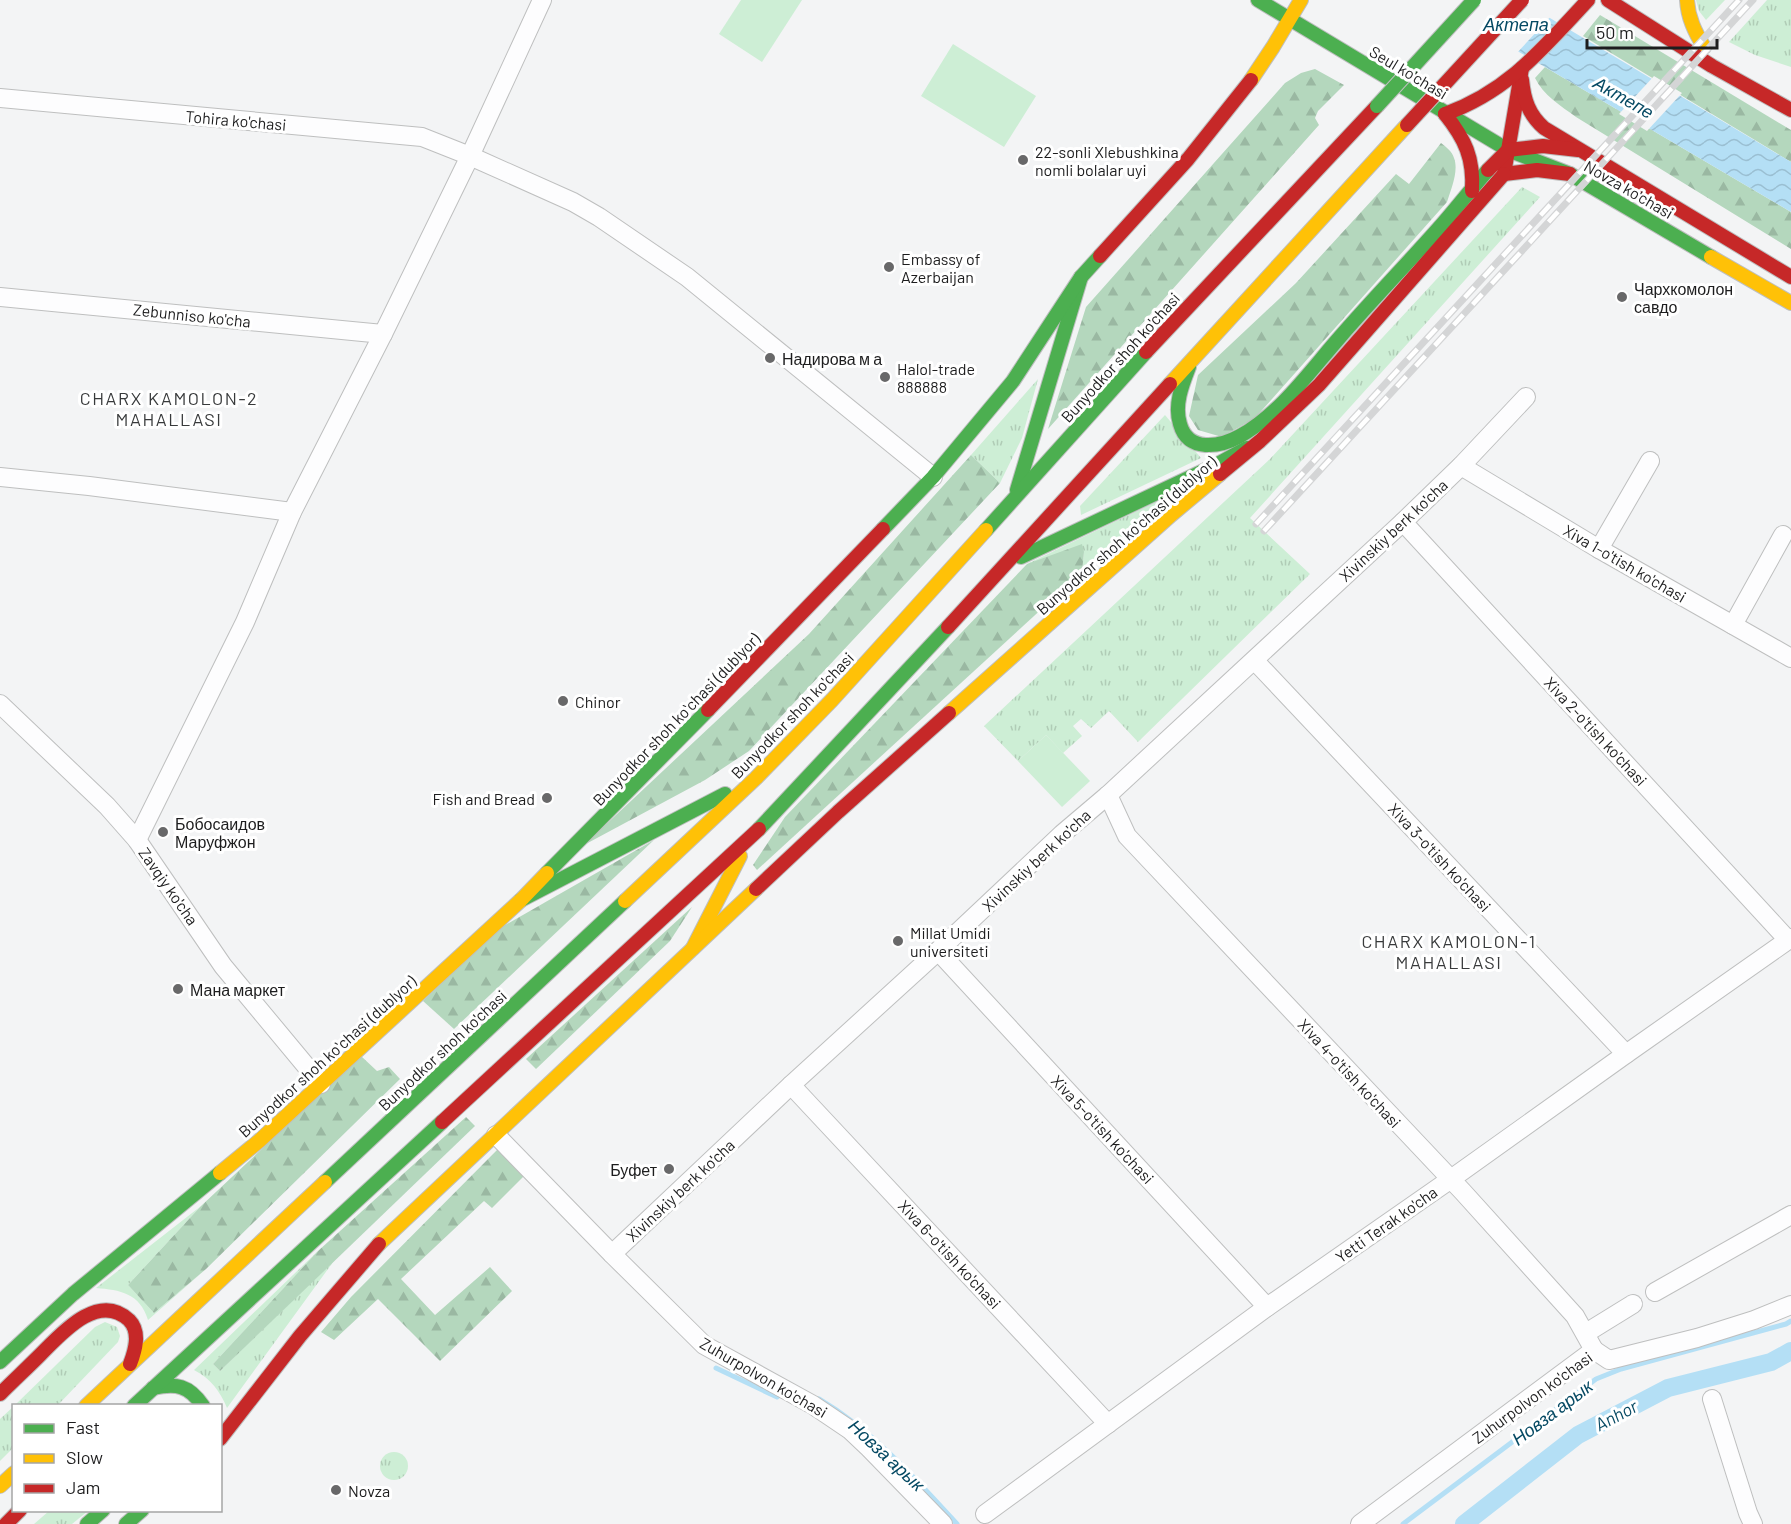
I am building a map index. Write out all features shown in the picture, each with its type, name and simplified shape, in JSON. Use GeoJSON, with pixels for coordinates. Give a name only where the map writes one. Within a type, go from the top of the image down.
{"type":"FeatureCollection","features":[{"type":"Feature","properties":{"kind":"main road","name":"Bunyodkor shoh koʻchasi (dublyor)"},"geometry":{"type":"LineString","coordinates":[[0,1362],[73,1294],[259,1141],[520,900],[710,709],[933,477],[1014,381],[1081,277],[1210,133],[1243,91],[1273,48],[1301,0]]}},
{"type":"Feature","properties":{"kind":"main road","name":"Bunyodkor shoh ko'chasi"},"geometry":{"type":"LineString","coordinates":[[88,1404],[756,778],[832,700],[1140,358],[1474,0]]}},
{"type":"Feature","properties":{"kind":"main road"},"geometry":{"type":"LineString","coordinates":[[136,1404],[750,838],[1008,563],[1521,0]]}},
{"type":"Feature","properties":{"kind":"main road","name":"Seul ko'chasi"},"geometry":{"type":"LineString","coordinates":[[1262,2],[1445,114],[1485,98],[1522,68],[1588,0]]}},
{"type":"Feature","properties":{"kind":"main road"},"geometry":{"type":"LineString","coordinates":[[1608,0],[1712,66],[1791,110]]}},
{"type":"Feature","properties":{"kind":"main road"},"geometry":{"type":"LineString","coordinates":[[1632,0],[1704,47],[1760,77]]}},
{"type":"Feature","properties":{"kind":"main road"},"geometry":{"type":"LineString","coordinates":[[1687,0],[1690,24],[1704,47]]}},
{"type":"Feature","properties":{"kind":"main road"},"geometry":{"type":"LineString","coordinates":[[1262,2],[1273,14],[1276,23],[1273,48]]}},
{"type":"Feature","properties":{"kind":"main road"},"geometry":{"type":"LineString","coordinates":[[1313,11],[1321,38]]}},
{"type":"Feature","properties":{"kind":"main road"},"geometry":{"type":"LineString","coordinates":[[1522,68],[1504,174],[1537,169],[1570,174]]}},
{"type":"Feature","properties":{"kind":"main road","name":"Novza ko'chasi"},"geometry":{"type":"LineString","coordinates":[[1522,68],[1524,100],[1529,112],[1544,129],[1791,277]]}},
{"type":"Feature","properties":{"kind":"main road"},"geometry":{"type":"LineString","coordinates":[[1445,114],[1461,136],[1470,154],[1473,170],[1472,191]]}},
{"type":"Feature","properties":{"kind":"main road","name":"Novza ko'chasi"},"geometry":{"type":"LineString","coordinates":[[1445,114],[1508,150],[1570,174],[1791,303]]}},
{"type":"Feature","properties":{"kind":"main road"},"geometry":{"type":"LineString","coordinates":[[1193,358],[1178,402],[1180,426],[1185,437],[1194,444],[1213,446],[1226,443],[1243,434],[1272,411],[1299,383],[1508,150],[1541,145],[1578,150]]}},
{"type":"Feature","properties":{"kind":"main road","name":"Bunyodkor shoh koʻchasi (dublyor)"},"geometry":{"type":"LineString","coordinates":[[222,1436],[300,1336],[381,1242],[865,789],[1172,515],[1260,441],[1319,385],[1504,174]]}},
{"type":"Feature","properties":{"kind":"main road"},"geometry":{"type":"LineString","coordinates":[[1015,499],[1081,277]]}},
{"type":"Feature","properties":{"kind":"main road"},"geometry":{"type":"LineString","coordinates":[[1008,563],[1216,465],[1260,441]]}},
{"type":"Feature","properties":{"kind":"main road"},"geometry":{"type":"LineString","coordinates":[[520,900],[756,778]]}},
{"type":"Feature","properties":{"kind":"main road"},"geometry":{"type":"LineString","coordinates":[[693,948],[750,838]]}},
{"type":"Feature","properties":{"kind":"main road"},"geometry":{"type":"LineString","coordinates":[[0,1394],[71,1325],[87,1315],[98,1312],[110,1310],[122,1314],[131,1322],[137,1341],[130,1364]]}},
{"type":"Feature","properties":{"kind":"main road"},"geometry":{"type":"LineString","coordinates":[[153,1388],[176,1385],[197,1396],[202,1404]]}},
{"type":"Feature","properties":{"kind":"main road"},"geometry":{"type":"LineString","coordinates":[[0,1486],[12,1475]]}},
{"type":"Feature","properties":{"kind":"main road"},"geometry":{"type":"LineString","coordinates":[[6,1524],[18,1512]]}},
{"type":"Feature","properties":{"kind":"main road"},"geometry":{"type":"LineString","coordinates":[[87,1524],[101,1512]]}},
{"type":"Feature","properties":{"kind":"main road"},"geometry":{"type":"LineString","coordinates":[[126,1524],[140,1512]]}},
{"type":"Feature","properties":{"kind":"street"},"geometry":{"type":"LineString","coordinates":[[137,840],[245,622],[292,512],[470,156],[542,0]]}},
{"type":"Feature","properties":{"kind":"street","name":"Tohira ko'chasi"},"geometry":{"type":"LineString","coordinates":[[0,98],[422,137],[470,156],[573,202],[687,277],[933,477]]}},
{"type":"Feature","properties":{"kind":"street","name":"Zebunniso ko'cha"},"geometry":{"type":"LineString","coordinates":[[0,297],[383,333]]}},
{"type":"Feature","properties":{"kind":"street","name":"Xivinskiy berk ko'cha"},"geometry":{"type":"LineString","coordinates":[[496,1135],[612,1254],[791,1084],[1403,522],[1461,466],[1526,397]]}},
{"type":"Feature","properties":{"kind":"street"},"geometry":{"type":"LineString","coordinates":[[1599,549],[1650,461]]}},
{"type":"Feature","properties":{"kind":"street","name":"Xiva 1-o'tish ko'chasi"},"geometry":{"type":"LineString","coordinates":[[1461,466],[1599,549],[1791,658]]}},
{"type":"Feature","properties":{"kind":"street"},"geometry":{"type":"LineString","coordinates":[[0,477],[292,512]]}},
{"type":"Feature","properties":{"kind":"street","name":"Xiva 2-o'tish ko'chasi"},"geometry":{"type":"LineString","coordinates":[[1403,522],[1790,939]]}},
{"type":"Feature","properties":{"kind":"street"},"geometry":{"type":"LineString","coordinates":[[1733,625],[1783,536]]}},
{"type":"Feature","properties":{"kind":"street","name":"Xiva 3-o'tish ko'chasi"},"geometry":{"type":"LineString","coordinates":[[1255,660],[1626,1054]]}},
{"type":"Feature","properties":{"kind":"street","name":"Zavqiy ko'cha"},"geometry":{"type":"LineString","coordinates":[[0,704],[107,806],[137,840],[223,966],[321,1084]]}},
{"type":"Feature","properties":{"kind":"street","name":"Xiva 4-o'tish ko'chasi"},"geometry":{"type":"LineString","coordinates":[[1107,795],[1127,836],[1451,1179],[1575,1316],[1594,1350]]}},
{"type":"Feature","properties":{"kind":"street","name":"Yetti Terak ko'cha"},"geometry":{"type":"LineString","coordinates":[[985,1514],[1267,1307],[1790,939]]}},
{"type":"Feature","properties":{"kind":"street","name":"Xiva 5-o'tish ko'chasi"},"geometry":{"type":"LineString","coordinates":[[938,951],[1267,1307]]}},
{"type":"Feature","properties":{"kind":"street","name":"Xiva 6-o'tish ko'chasi"},"geometry":{"type":"LineString","coordinates":[[791,1084],[1108,1424]]}},
{"type":"Feature","properties":{"kind":"street"},"geometry":{"type":"LineString","coordinates":[[1655,1292],[1791,1215]]}},
{"type":"Feature","properties":{"kind":"street","name":"Zuhurpolvon ko'chasi"},"geometry":{"type":"LineString","coordinates":[[612,1254],[704,1345],[828,1414],[850,1430],[943,1524]]}},
{"type":"Feature","properties":{"kind":"street"},"geometry":{"type":"LineString","coordinates":[[1586,1333],[1633,1304]]}},
{"type":"Feature","properties":{"kind":"street","name":"Zuhurpolvon ko'chasi"},"geometry":{"type":"LineString","coordinates":[[1360,1524],[1594,1350],[1609,1360],[1698,1341],[1791,1305]]}},
{"type":"Feature","properties":{"kind":"street"},"geometry":{"type":"LineString","coordinates":[[1712,1399],[1748,1513],[1754,1524]]}},
{"type":"Feature","properties":{"kind":"green space"},"geometry":{"type":"Polygon","coordinates":[[[741,0],[802,0],[762,62],[719,34],[741,0]]]}},
{"type":"Feature","properties":{"kind":"green space"},"geometry":{"type":"Polygon","coordinates":[[[1696,0],[1725,0],[1706,20],[1699,11],[1696,0]]]}},
{"type":"Feature","properties":{"kind":"green space"},"geometry":{"type":"Polygon","coordinates":[[[1767,0],[1791,0],[1791,67],[1755,55],[1729,42],[1767,0]]]}},
{"type":"Feature","properties":{"kind":"green space"},"geometry":{"type":"Polygon","coordinates":[[[1600,15],[1791,130],[1791,162],[1583,36],[1600,15]]]}},
{"type":"Feature","properties":{"kind":"green space"},"geometry":{"type":"Polygon","coordinates":[[[953,44],[1036,96],[1004,147],[921,96],[953,44]]]}},
{"type":"Feature","properties":{"kind":"green space"},"geometry":{"type":"Polygon","coordinates":[[[1545,67],[1791,212],[1791,249],[1564,109],[1548,95],[1535,78],[1545,67]]]}},
{"type":"Feature","properties":{"kind":"green space"},"geometry":{"type":"Polygon","coordinates":[[[1315,69],[1344,85],[1318,111],[1315,118],[1319,125],[1048,429],[1086,307],[1285,83],[1301,73],[1315,69]]]}},
{"type":"Feature","properties":{"kind":"green space"},"geometry":{"type":"Polygon","coordinates":[[[1441,143],[1452,153],[1456,169],[1447,202],[1255,418],[1222,437],[1198,430],[1189,416],[1198,375],[1296,283],[1396,174],[1409,184],[1441,143]]]}},
{"type":"Feature","properties":{"kind":"green space"},"geometry":{"type":"Polygon","coordinates":[[[1522,187],[1540,197],[1250,518],[1310,574],[1138,742],[1109,711],[1091,728],[1081,719],[1073,726],[1082,736],[1063,753],[1046,735],[1018,761],[984,726],[1270,459],[1522,187]]]}},
{"type":"Feature","properties":{"kind":"green space"},"geometry":{"type":"Polygon","coordinates":[[[1038,379],[1022,438],[1000,483],[971,455],[1038,379]]]}},
{"type":"Feature","properties":{"kind":"green space"},"geometry":{"type":"Polygon","coordinates":[[[1165,415],[1201,458],[1081,515],[1080,506],[1165,415]]]}},
{"type":"Feature","properties":{"kind":"green space"},"geometry":{"type":"Polygon","coordinates":[[[971,455],[1000,483],[749,751],[705,780],[584,845],[809,634],[971,455]]]}},
{"type":"Feature","properties":{"kind":"green space"},"geometry":{"type":"Polygon","coordinates":[[[1187,487],[1082,572],[1084,552],[1027,564],[1187,487]]]}},
{"type":"Feature","properties":{"kind":"green space"},"geometry":{"type":"Polygon","coordinates":[[[1082,544],[1084,552],[1082,572],[757,870],[753,865],[785,817],[1027,564],[1082,544]]]}},
{"type":"Feature","properties":{"kind":"green space"},"geometry":{"type":"Polygon","coordinates":[[[1046,735],[1090,781],[1062,807],[1018,761],[1046,735]]]}},
{"type":"Feature","properties":{"kind":"green space"},"geometry":{"type":"Polygon","coordinates":[[[654,840],[454,1029],[423,1001],[500,928],[654,840]]]}},
{"type":"Feature","properties":{"kind":"green space"},"geometry":{"type":"Polygon","coordinates":[[[692,907],[670,941],[536,1069],[526,1059],[692,907]]]}},
{"type":"Feature","properties":{"kind":"green space"},"geometry":{"type":"Polygon","coordinates":[[[361,1056],[377,1071],[389,1067],[400,1079],[206,1269],[154,1313],[128,1285],[201,1206],[361,1056]]]}},
{"type":"Feature","properties":{"kind":"green space"},"geometry":{"type":"Polygon","coordinates":[[[466,1117],[475,1126],[220,1371],[213,1364],[318,1251],[466,1117]]]}},
{"type":"Feature","properties":{"kind":"green space"},"geometry":{"type":"Polygon","coordinates":[[[499,1148],[525,1175],[492,1208],[484,1201],[401,1279],[435,1315],[490,1267],[512,1291],[440,1361],[378,1299],[334,1340],[321,1332],[351,1297],[499,1148]]]}},
{"type":"Feature","properties":{"kind":"green space"},"geometry":{"type":"Polygon","coordinates":[[[201,1206],[128,1285],[154,1313],[206,1269],[148,1320],[140,1304],[128,1295],[96,1288],[201,1206]]]}},
{"type":"Feature","properties":{"kind":"green space"},"geometry":{"type":"Polygon","coordinates":[[[318,1251],[213,1364],[220,1371],[336,1258],[227,1408],[214,1386],[194,1370],[318,1251]]]}},
{"type":"Feature","properties":{"kind":"green space"},"geometry":{"type":"Polygon","coordinates":[[[105,1322],[117,1327],[120,1336],[118,1342],[59,1404],[16,1404],[95,1327],[105,1322]]]}},
{"type":"Feature","properties":{"kind":"green space"},"geometry":{"type":"Polygon","coordinates":[[[12,1408],[12,1449],[0,1461],[0,1419],[12,1408]]]}},
{"type":"Feature","properties":{"kind":"green space"},"geometry":{"type":"Polygon","coordinates":[[[394,1452],[404,1456],[408,1466],[404,1476],[394,1480],[384,1476],[380,1466],[384,1456],[394,1452]]]}},
{"type":"Feature","properties":{"kind":"green space"},"geometry":{"type":"Polygon","coordinates":[[[48,1512],[87,1512],[72,1524],[34,1524],[48,1512]]]}},
{"type":"Feature","properties":{"kind":"water","name":"Актепа"},"geometry":{"type":"Polygon","coordinates":[[[1428,0],[1520,0],[1791,162],[1791,212],[1545,67],[1428,0]]]}},
{"type":"Feature","properties":{"kind":"pier"},"geometry":{"type":"Polygon","coordinates":[[[1425,0],[1526,0],[1552,15],[1516,54],[1425,0]]]}},
{"type":"Feature","properties":{"kind":"pier"},"geometry":{"type":"Polygon","coordinates":[[[1654,76],[1682,93],[1647,131],[1619,114],[1654,76]]]}},
{"type":"Feature","properties":{"kind":"waterway","name":"Новза арык"},"geometry":{"type":"LineString","coordinates":[[1403,1524],[1596,1379],[1621,1369],[1791,1321]]}},
{"type":"Feature","properties":{"kind":"waterway","name":"Anhor"},"geometry":{"type":"LineString","coordinates":[[1464,1524],[1578,1435],[1668,1388],[1771,1362],[1791,1351]]}},
{"type":"Feature","properties":{"kind":"waterway","name":"Новза арык"},"geometry":{"type":"LineString","coordinates":[[716,1368],[777,1397],[782,1393]]}},
{"type":"Feature","properties":{"kind":"waterway","name":"Новза арык"},"geometry":{"type":"LineString","coordinates":[[819,1399],[875,1440],[957,1524]]}},
{"type":"Feature","properties":{"kind":"railway"},"geometry":{"type":"LineString","coordinates":[[1256,524],[1739,0]]}},
{"type":"Feature","properties":{"kind":"railway"},"geometry":{"type":"LineString","coordinates":[[1264,531],[1753,0]]}},
{"type":"Feature","properties":{"kind":"traffic: fast"},"geometry":{"type":"LineString","coordinates":[[1258,0],[1508,150],[1570,174],[1711,257]]}},
{"type":"Feature","properties":{"kind":"traffic: fast"},"geometry":{"type":"LineString","coordinates":[[1377,106],[1474,0]]}},
{"type":"Feature","properties":{"kind":"traffic: fast"},"geometry":{"type":"LineString","coordinates":[[1189,367],[1181,388],[1178,417],[1184,433],[1190,440],[1214,445],[1232,440],[1255,427],[1294,391],[1488,170]]}},
{"type":"Feature","properties":{"kind":"traffic: fast"},"geometry":{"type":"LineString","coordinates":[[883,529],[933,477],[1013,381],[1081,277],[1100,256]]}},
{"type":"Feature","properties":{"kind":"traffic: fast"},"geometry":{"type":"LineString","coordinates":[[1017,490],[1081,277]]}},
{"type":"Feature","properties":{"kind":"traffic: fast"},"geometry":{"type":"LineString","coordinates":[[986,530],[1146,352]]}},
{"type":"Feature","properties":{"kind":"traffic: fast"},"geometry":{"type":"LineString","coordinates":[[1021,557],[1216,465],[1247,448]]}},
{"type":"Feature","properties":{"kind":"traffic: fast"},"geometry":{"type":"LineString","coordinates":[[759,829],[948,627]]}},
{"type":"Feature","properties":{"kind":"traffic: fast"},"geometry":{"type":"LineString","coordinates":[[547,873],[708,710]]}},
{"type":"Feature","properties":{"kind":"traffic: fast"},"geometry":{"type":"LineString","coordinates":[[521,900],[725,794]]}},
{"type":"Feature","properties":{"kind":"traffic: fast"},"geometry":{"type":"LineString","coordinates":[[325,1182],[625,901]]}},
{"type":"Feature","properties":{"kind":"traffic: fast"},"geometry":{"type":"LineString","coordinates":[[136,1404],[442,1122]]}},
{"type":"Feature","properties":{"kind":"traffic: fast"},"geometry":{"type":"LineString","coordinates":[[0,1362],[73,1294],[220,1173]]}},
{"type":"Feature","properties":{"kind":"traffic: fast"},"geometry":{"type":"LineString","coordinates":[[153,1388],[181,1387],[193,1394],[202,1404]]}},
{"type":"Feature","properties":{"kind":"traffic: fast"},"geometry":{"type":"LineString","coordinates":[[87,1524],[101,1512]]}},
{"type":"Feature","properties":{"kind":"traffic: fast"},"geometry":{"type":"LineString","coordinates":[[126,1524],[140,1512]]}},
{"type":"Feature","properties":{"kind":"traffic: slow"},"geometry":{"type":"LineString","coordinates":[[1251,80],[1301,0]]}},
{"type":"Feature","properties":{"kind":"traffic: slow"},"geometry":{"type":"LineString","coordinates":[[1687,0],[1693,25],[1704,47]]}},
{"type":"Feature","properties":{"kind":"traffic: slow"},"geometry":{"type":"LineString","coordinates":[[1170,384],[1407,125]]}},
{"type":"Feature","properties":{"kind":"traffic: slow"},"geometry":{"type":"LineString","coordinates":[[1711,257],[1791,303]]}},
{"type":"Feature","properties":{"kind":"traffic: slow"},"geometry":{"type":"LineString","coordinates":[[949,713],[1220,474]]}},
{"type":"Feature","properties":{"kind":"traffic: slow"},"geometry":{"type":"LineString","coordinates":[[625,901],[756,778],[832,700],[986,530]]}},
{"type":"Feature","properties":{"kind":"traffic: slow"},"geometry":{"type":"LineString","coordinates":[[693,948],[740,856]]}},
{"type":"Feature","properties":{"kind":"traffic: slow"},"geometry":{"type":"LineString","coordinates":[[220,1173],[259,1141],[521,900],[547,873]]}},
{"type":"Feature","properties":{"kind":"traffic: slow"},"geometry":{"type":"LineString","coordinates":[[379,1244],[756,889]]}},
{"type":"Feature","properties":{"kind":"traffic: slow"},"geometry":{"type":"LineString","coordinates":[[88,1404],[325,1182]]}},
{"type":"Feature","properties":{"kind":"traffic: slow"},"geometry":{"type":"LineString","coordinates":[[0,1486],[12,1475]]}},
{"type":"Feature","properties":{"kind":"traffic: jam"},"geometry":{"type":"LineString","coordinates":[[1407,125],[1522,0]]}},
{"type":"Feature","properties":{"kind":"traffic: jam"},"geometry":{"type":"LineString","coordinates":[[1445,114],[1468,104],[1507,80],[1540,51],[1588,0]]}},
{"type":"Feature","properties":{"kind":"traffic: jam"},"geometry":{"type":"LineString","coordinates":[[1608,0],[1712,66],[1791,110]]}},
{"type":"Feature","properties":{"kind":"traffic: jam"},"geometry":{"type":"LineString","coordinates":[[1522,68],[1504,174],[1537,170],[1570,174]]}},
{"type":"Feature","properties":{"kind":"traffic: jam"},"geometry":{"type":"LineString","coordinates":[[1100,256],[1188,159],[1251,80]]}},
{"type":"Feature","properties":{"kind":"traffic: jam"},"geometry":{"type":"LineString","coordinates":[[1522,80],[1528,107],[1544,128],[1791,277]]}},
{"type":"Feature","properties":{"kind":"traffic: jam"},"geometry":{"type":"LineString","coordinates":[[1146,352],[1377,106]]}},
{"type":"Feature","properties":{"kind":"traffic: jam"},"geometry":{"type":"LineString","coordinates":[[1445,114],[1467,150],[1470,159],[1472,191]]}},
{"type":"Feature","properties":{"kind":"traffic: jam"},"geometry":{"type":"LineString","coordinates":[[1488,170],[1508,150],[1543,146],[1578,150]]}},
{"type":"Feature","properties":{"kind":"traffic: jam"},"geometry":{"type":"LineString","coordinates":[[1220,474],[1260,441],[1319,385],[1504,174]]}},
{"type":"Feature","properties":{"kind":"traffic: jam"},"geometry":{"type":"LineString","coordinates":[[948,627],[1170,384]]}},
{"type":"Feature","properties":{"kind":"traffic: jam"},"geometry":{"type":"LineString","coordinates":[[708,710],[883,529]]}},
{"type":"Feature","properties":{"kind":"traffic: jam"},"geometry":{"type":"LineString","coordinates":[[756,889],[949,713]]}},
{"type":"Feature","properties":{"kind":"traffic: jam"},"geometry":{"type":"LineString","coordinates":[[442,1122],[759,829]]}},
{"type":"Feature","properties":{"kind":"traffic: jam"},"geometry":{"type":"LineString","coordinates":[[222,1436],[300,1336],[379,1244]]}},
{"type":"Feature","properties":{"kind":"traffic: jam"},"geometry":{"type":"LineString","coordinates":[[0,1394],[69,1327],[93,1313],[105,1310],[117,1312],[133,1325],[136,1342],[130,1364]]}},
{"type":"Feature","properties":{"kind":"traffic: jam"},"geometry":{"type":"LineString","coordinates":[[6,1524],[18,1512]]}},
{"type":"Feature","properties":{"kind":"place","name":"22-sonli Xlebushkina nomli bolalar uyi"},"geometry":{"type":"Point","coordinates":[1023,160]}},
{"type":"Feature","properties":{"kind":"place","name":"Embassy of Azerbaijan"},"geometry":{"type":"Point","coordinates":[889,267]}},
{"type":"Feature","properties":{"kind":"place","name":"Чархкомолон савдо"},"geometry":{"type":"Point","coordinates":[1622,297]}},
{"type":"Feature","properties":{"kind":"place","name":"Надирова м а"},"geometry":{"type":"Point","coordinates":[770,358]}},
{"type":"Feature","properties":{"kind":"place","name":"Halol-trade 888888"},"geometry":{"type":"Point","coordinates":[885,377]}},
{"type":"Feature","properties":{"kind":"place","name":"Chinor"},"geometry":{"type":"Point","coordinates":[563,701]}},
{"type":"Feature","properties":{"kind":"place","name":"Fish and Bread"},"geometry":{"type":"Point","coordinates":[547,798]}},
{"type":"Feature","properties":{"kind":"place","name":"Бобосаидов Маруфжон"},"geometry":{"type":"Point","coordinates":[163,832]}},
{"type":"Feature","properties":{"kind":"place","name":"Millat Umidi universiteti"},"geometry":{"type":"Point","coordinates":[898,941]}},
{"type":"Feature","properties":{"kind":"place","name":"Мана маркет"},"geometry":{"type":"Point","coordinates":[178,989]}},
{"type":"Feature","properties":{"kind":"place","name":"Буфет"},"geometry":{"type":"Point","coordinates":[669,1169]}},
{"type":"Feature","properties":{"kind":"place","name":"Novza"},"geometry":{"type":"Point","coordinates":[336,1490]}},
{"type":"Feature","properties":{"kind":"district","name":"CHARX KAMOLON-2 MAHALLASI"},"geometry":{"type":"Point","coordinates":[169,408]}},
{"type":"Feature","properties":{"kind":"district","name":"CHARX KAMOLON-1 MAHALLASI"},"geometry":{"type":"Point","coordinates":[1449,951]}},
{"type":"Feature","properties":{"kind":"water label","name":"Актепе"},"geometry":{"type":"Point","coordinates":[1624,97]}}]}
